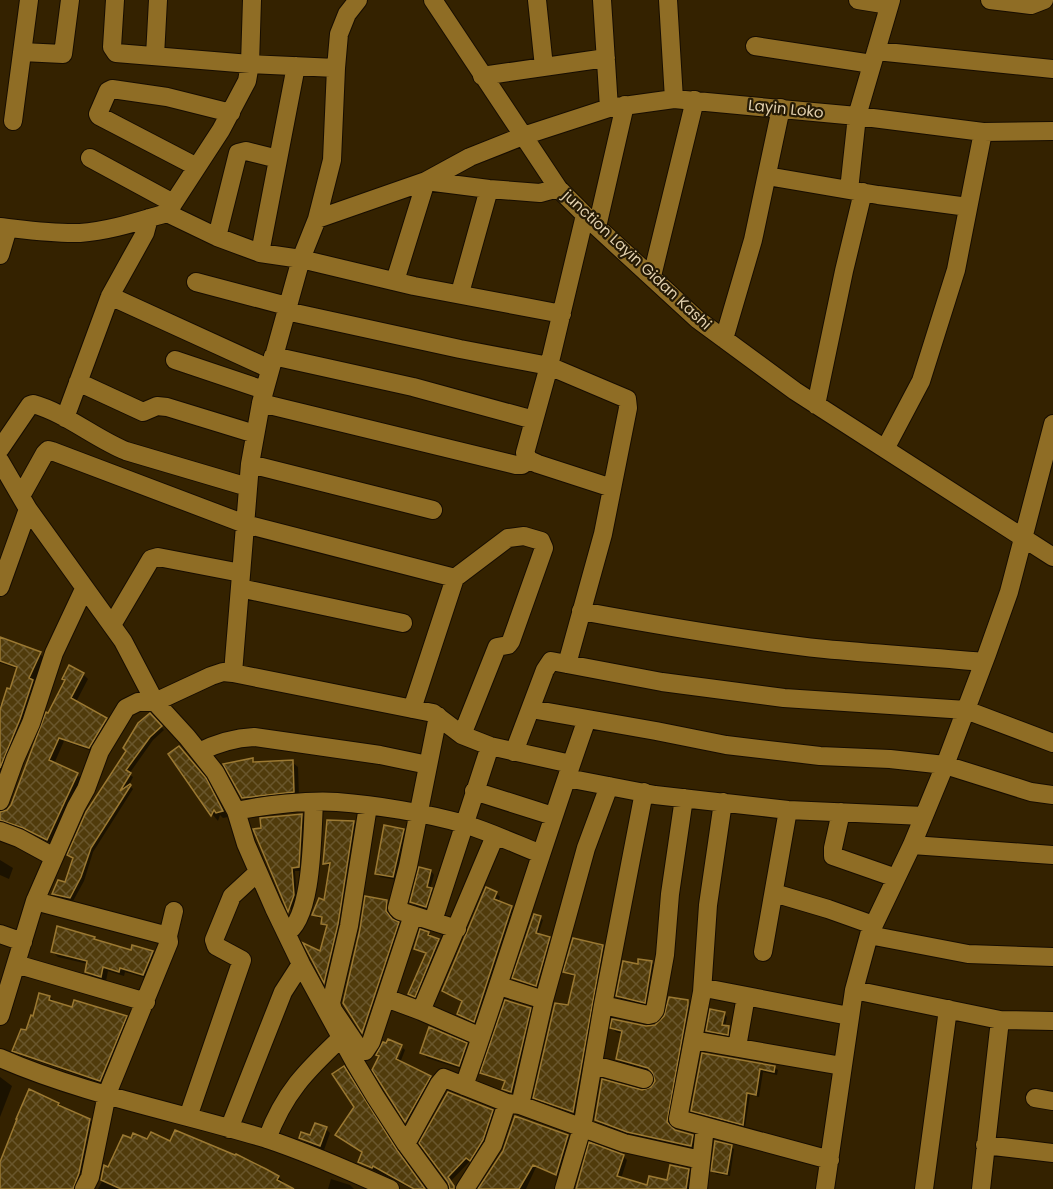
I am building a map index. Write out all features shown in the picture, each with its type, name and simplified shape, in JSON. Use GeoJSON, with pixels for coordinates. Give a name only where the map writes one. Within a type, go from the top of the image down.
{"type":"FeatureCollection","features":[{"type":"Feature","properties":{"kind":"street"},"geometry":{"type":"LineString","coordinates":[[13,120],[29,0]]}},
{"type":"Feature","properties":{"kind":"street"},"geometry":{"type":"LineString","coordinates":[[22,52],[63,54],[70,0]]}},
{"type":"Feature","properties":{"kind":"street"},"geometry":{"type":"LineString","coordinates":[[115,0],[113,51],[116,52],[250,64],[336,68]]}},
{"type":"Feature","properties":{"kind":"street"},"geometry":{"type":"LineString","coordinates":[[155,56],[158,0]]}},
{"type":"Feature","properties":{"kind":"street"},"geometry":{"type":"LineString","coordinates":[[0,255],[4,227],[52,233],[81,232],[111,228],[149,218],[170,208],[231,113],[247,81],[250,64],[252,0]]}},
{"type":"Feature","properties":{"kind":"street"},"geometry":{"type":"LineString","coordinates":[[232,673],[250,464],[255,434],[287,308],[301,259],[317,219],[332,160],[339,34],[347,14],[358,0]]}},
{"type":"Feature","properties":{"kind":"street","name":"junction Layin Gidan Kashi"},"geometry":{"type":"LineString","coordinates":[[433,0],[558,188],[697,319],[816,405],[1053,557]]}},
{"type":"Feature","properties":{"kind":"street"},"geometry":{"type":"LineString","coordinates":[[537,0],[544,67]]}},
{"type":"Feature","properties":{"kind":"street"},"geometry":{"type":"LineString","coordinates":[[602,0],[606,58],[617,107],[591,221],[562,314],[525,453],[529,460],[612,488]]}},
{"type":"Feature","properties":{"kind":"street"},"geometry":{"type":"LineString","coordinates":[[668,0],[674,99]]}},
{"type":"Feature","properties":{"kind":"street"},"geometry":{"type":"LineString","coordinates":[[816,405],[844,271],[856,191],[857,116],[890,2],[858,0]]}},
{"type":"Feature","properties":{"kind":"street"},"geometry":{"type":"LineString","coordinates":[[990,0],[1031,5],[1044,0]]}},
{"type":"Feature","properties":{"kind":"street"},"geometry":{"type":"LineString","coordinates":[[755,46],[874,57],[1053,69]]}},
{"type":"Feature","properties":{"kind":"street"},"geometry":{"type":"LineString","coordinates":[[482,76],[606,58]]}},
{"type":"Feature","properties":{"kind":"street"},"geometry":{"type":"LineString","coordinates":[[260,253],[296,66]]}},
{"type":"Feature","properties":{"kind":"street"},"geometry":{"type":"LineString","coordinates":[[197,167],[99,116],[108,91],[112,89],[167,97],[231,113]]}},
{"type":"Feature","properties":{"kind":"street","name":"Layin Loko"},"geometry":{"type":"LineString","coordinates":[[317,219],[426,181],[470,157],[523,136],[617,107],[674,99],[857,116],[983,132],[1053,131]]}},
{"type":"Feature","properties":{"kind":"street"},"geometry":{"type":"LineString","coordinates":[[652,276],[694,100]]}},
{"type":"Feature","properties":{"kind":"street"},"geometry":{"type":"LineString","coordinates":[[724,339],[753,240],[780,108]]}},
{"type":"Feature","properties":{"kind":"street"},"geometry":{"type":"LineString","coordinates":[[885,449],[921,381],[956,270],[983,132]]}},
{"type":"Feature","properties":{"kind":"street"},"geometry":{"type":"LineString","coordinates":[[217,237],[238,153],[246,151],[278,159]]}},
{"type":"Feature","properties":{"kind":"street"},"geometry":{"type":"LineString","coordinates":[[90,158],[217,237],[260,253],[301,259],[395,281],[562,314]]}},
{"type":"Feature","properties":{"kind":"street"},"geometry":{"type":"LineString","coordinates":[[767,176],[968,207]]}},
{"type":"Feature","properties":{"kind":"street"},"geometry":{"type":"LineString","coordinates":[[395,281],[426,181],[540,193],[558,188]]}},
{"type":"Feature","properties":{"kind":"street"},"geometry":{"type":"LineString","coordinates":[[460,293],[489,189]]}},
{"type":"Feature","properties":{"kind":"street"},"geometry":{"type":"LineString","coordinates":[[65,418],[110,296],[145,233],[149,218]]}},
{"type":"Feature","properties":{"kind":"street"},"geometry":{"type":"LineString","coordinates":[[196,282],[287,308],[460,349],[549,366],[627,399],[628,408],[603,534],[567,664]]}},
{"type":"Feature","properties":{"kind":"street"},"geometry":{"type":"LineString","coordinates":[[110,296],[272,362],[413,387],[534,420]]}},
{"type":"Feature","properties":{"kind":"street"},"geometry":{"type":"LineString","coordinates":[[175,360],[263,396],[516,465],[522,465],[529,460]]}},
{"type":"Feature","properties":{"kind":"street"},"geometry":{"type":"LineString","coordinates":[[78,382],[143,412],[157,406],[167,407],[255,434]]}},
{"type":"Feature","properties":{"kind":"street"},"geometry":{"type":"LineString","coordinates":[[0,449],[30,405],[36,404],[126,451],[248,487]]}},
{"type":"Feature","properties":{"kind":"street"},"geometry":{"type":"LineString","coordinates":[[825,1189],[849,1016],[871,930],[912,845],[945,765],[1009,592],[1053,424]]}},
{"type":"Feature","properties":{"kind":"street"},"geometry":{"type":"LineString","coordinates":[[0,587],[25,503],[48,450],[245,524],[454,578]]}},
{"type":"Feature","properties":{"kind":"street"},"geometry":{"type":"LineString","coordinates":[[0,461],[25,503],[123,641],[155,702],[214,772],[236,811],[246,844],[301,964],[341,1038],[406,1144],[439,1189]]}},
{"type":"Feature","properties":{"kind":"street"},"geometry":{"type":"LineString","coordinates":[[250,464],[433,510]]}},
{"type":"Feature","properties":{"kind":"street"},"geometry":{"type":"LineString","coordinates":[[412,709],[454,578],[508,538],[524,536],[543,543],[511,641],[508,645],[497,646],[462,735]]}},
{"type":"Feature","properties":{"kind":"street"},"geometry":{"type":"LineString","coordinates":[[112,626],[151,560],[158,556],[240,581],[403,623]]}},
{"type":"Feature","properties":{"kind":"street"},"geometry":{"type":"LineString","coordinates":[[0,801],[8,756],[31,723],[54,653],[84,589]]}},
{"type":"Feature","properties":{"kind":"street"},"geometry":{"type":"LineString","coordinates":[[581,611],[768,642],[983,662]]}},
{"type":"Feature","properties":{"kind":"street"},"geometry":{"type":"LineString","coordinates":[[514,752],[548,663],[551,661],[662,682],[784,698],[966,710],[1053,743]]}},
{"type":"Feature","properties":{"kind":"street"},"geometry":{"type":"LineString","coordinates":[[0,1016],[35,901],[86,789],[100,751],[126,708],[138,702],[155,702],[210,676],[232,673],[433,713],[462,735],[609,786],[655,795],[788,810],[924,816]]}},
{"type":"Feature","properties":{"kind":"street"},"geometry":{"type":"LineString","coordinates":[[531,709],[726,745],[820,756],[890,759],[945,765],[1013,787],[1053,795]]}},
{"type":"Feature","properties":{"kind":"street"},"geometry":{"type":"LineString","coordinates":[[438,716],[408,867],[397,908],[400,911],[457,929]]}},
{"type":"Feature","properties":{"kind":"street"},"geometry":{"type":"LineString","coordinates":[[464,1086],[587,719]]}},
{"type":"Feature","properties":{"kind":"street"},"geometry":{"type":"LineString","coordinates":[[199,752],[220,742],[254,737],[380,755],[428,765]]}},
{"type":"Feature","properties":{"kind":"street"},"geometry":{"type":"LineString","coordinates":[[433,921],[490,746]]}},
{"type":"Feature","properties":{"kind":"street"},"geometry":{"type":"LineString","coordinates":[[465,1189],[493,1145],[514,1104],[586,848],[609,786]]}},
{"type":"Feature","properties":{"kind":"street"},"geometry":{"type":"LineString","coordinates":[[474,791],[553,816]]}},
{"type":"Feature","properties":{"kind":"street"},"geometry":{"type":"LineString","coordinates":[[564,1189],[582,1128],[644,792]]}},
{"type":"Feature","properties":{"kind":"street"},"geometry":{"type":"LineString","coordinates":[[603,1005],[648,1015],[655,1010],[665,955],[670,894],[684,798]]}},
{"type":"Feature","properties":{"kind":"street"},"geometry":{"type":"LineString","coordinates":[[236,811],[256,807],[335,802],[418,814],[463,824],[541,854]]}},
{"type":"Feature","properties":{"kind":"street"},"geometry":{"type":"LineString","coordinates":[[723,802],[708,905],[702,992],[678,1119],[830,1160]]}},
{"type":"Feature","properties":{"kind":"street"},"geometry":{"type":"LineString","coordinates":[[286,933],[296,925],[309,881],[314,803]]}},
{"type":"Feature","properties":{"kind":"street"},"geometry":{"type":"LineString","coordinates":[[368,807],[349,926],[331,1003],[333,1010],[360,1050],[365,1051],[370,1042],[413,915]]}},
{"type":"Feature","properties":{"kind":"street"},"geometry":{"type":"LineString","coordinates":[[763,952],[788,810]]}},
{"type":"Feature","properties":{"kind":"street"},"geometry":{"type":"LineString","coordinates":[[841,812],[833,848],[834,856],[896,878]]}},
{"type":"Feature","properties":{"kind":"street"},"geometry":{"type":"LineString","coordinates":[[0,831],[19,838],[54,857]]}},
{"type":"Feature","properties":{"kind":"street"},"geometry":{"type":"LineString","coordinates":[[421,1011],[495,836]]}},
{"type":"Feature","properties":{"kind":"street"},"geometry":{"type":"LineString","coordinates":[[912,845],[1053,855]]}},
{"type":"Feature","properties":{"kind":"street"},"geometry":{"type":"LineString","coordinates":[[188,1117],[242,960],[216,946],[214,940],[232,896],[258,872]]}},
{"type":"Feature","properties":{"kind":"street"},"geometry":{"type":"LineString","coordinates":[[774,893],[828,909],[871,930],[968,954],[1053,957]]}},
{"type":"Feature","properties":{"kind":"street"},"geometry":{"type":"LineString","coordinates":[[35,901],[168,936]]}},
{"type":"Feature","properties":{"kind":"street"},"geometry":{"type":"LineString","coordinates":[[84,1189],[90,1177],[107,1094],[169,942],[168,936],[174,911]]}},
{"type":"Feature","properties":{"kind":"street"},"geometry":{"type":"LineString","coordinates":[[0,934],[22,942]]}},
{"type":"Feature","properties":{"kind":"street"},"geometry":{"type":"LineString","coordinates":[[16,964],[146,1002]]}},
{"type":"Feature","properties":{"kind":"street"},"geometry":{"type":"LineString","coordinates":[[229,1129],[283,992],[301,964]]}},
{"type":"Feature","properties":{"kind":"street"},"geometry":{"type":"LineString","coordinates":[[499,986],[544,1000]]}},
{"type":"Feature","properties":{"kind":"street"},"geometry":{"type":"LineString","coordinates":[[702,992],[708,988],[849,1016]]}},
{"type":"Feature","properties":{"kind":"street"},"geometry":{"type":"LineString","coordinates":[[854,990],[1000,1020],[1053,1021]]}},
{"type":"Feature","properties":{"kind":"street"},"geometry":{"type":"LineString","coordinates":[[737,1047],[746,996]]}},
{"type":"Feature","properties":{"kind":"street"},"geometry":{"type":"LineString","coordinates":[[386,998],[481,1037]]}},
{"type":"Feature","properties":{"kind":"street"},"geometry":{"type":"LineString","coordinates":[[924,1189],[948,1009]]}},
{"type":"Feature","properties":{"kind":"street"},"geometry":{"type":"LineString","coordinates":[[981,1189],[1000,1020]]}},
{"type":"Feature","properties":{"kind":"street"},"geometry":{"type":"LineString","coordinates":[[267,1139],[276,1115],[288,1095],[305,1072],[341,1038]]}},
{"type":"Feature","properties":{"kind":"street"},"geometry":{"type":"LineString","coordinates":[[693,1040],[842,1066]]}},
{"type":"Feature","properties":{"kind":"street"},"geometry":{"type":"LineString","coordinates":[[0,1058],[107,1094],[267,1139],[302,1151],[361,1183],[390,1189]]}},
{"type":"Feature","properties":{"kind":"street"},"geometry":{"type":"LineString","coordinates":[[594,1065],[644,1079]]}},
{"type":"Feature","properties":{"kind":"street"},"geometry":{"type":"LineString","coordinates":[[406,1144],[443,1078],[624,1143],[701,1160]]}},
{"type":"Feature","properties":{"kind":"street"},"geometry":{"type":"LineString","coordinates":[[1035,1098],[1053,1101]]}},
{"type":"Feature","properties":{"kind":"street"},"geometry":{"type":"LineString","coordinates":[[698,1189],[705,1127]]}},
{"type":"Feature","properties":{"kind":"street"},"geometry":{"type":"LineString","coordinates":[[985,1144],[1053,1153]]}},
{"type":"Feature","properties":{"kind":"building"},"geometry":{"type":"Polygon","coordinates":[[[0,637],[41,652],[29,678],[33,680],[0,768],[0,710],[17,667],[0,661],[0,637]]]}},
{"type":"Feature","properties":{"kind":"building"},"geometry":{"type":"Polygon","coordinates":[[[69,665],[84,673],[71,698],[107,718],[89,748],[59,738],[49,760],[78,773],[47,840],[0,820],[0,812],[7,810],[11,805],[46,712],[48,713],[65,680],[62,679],[69,665]]]}},
{"type":"Feature","properties":{"kind":"building"},"geometry":{"type":"Polygon","coordinates":[[[150,713],[162,726],[150,737],[126,770],[131,773],[120,791],[131,785],[91,848],[81,877],[70,898],[52,894],[58,880],[65,882],[73,858],[67,855],[86,812],[126,751],[123,748],[138,723],[150,713]]]}},
{"type":"Feature","properties":{"kind":"building"},"geometry":{"type":"Polygon","coordinates":[[[179,746],[206,778],[223,811],[216,813],[214,810],[211,816],[168,754],[179,746]]]}},
{"type":"Feature","properties":{"kind":"building"},"geometry":{"type":"Polygon","coordinates":[[[253,758],[253,762],[293,760],[294,792],[242,798],[223,764],[253,758]]]}},
{"type":"Feature","properties":{"kind":"building"},"geometry":{"type":"Polygon","coordinates":[[[302,814],[299,867],[292,868],[294,895],[288,912],[253,829],[261,828],[260,818],[302,814]]]}},
{"type":"Feature","properties":{"kind":"building"},"geometry":{"type":"Polygon","coordinates":[[[327,820],[354,821],[338,924],[324,983],[303,943],[320,951],[327,925],[321,924],[322,917],[312,915],[319,898],[324,900],[330,863],[323,864],[327,820]]]}},
{"type":"Feature","properties":{"kind":"building"},"geometry":{"type":"Polygon","coordinates":[[[384,825],[404,829],[393,877],[375,874],[384,825]]]}},
{"type":"Feature","properties":{"kind":"building"},"geometry":{"type":"Polygon","coordinates":[[[419,867],[431,870],[427,887],[432,888],[426,907],[410,902],[419,867]]]}},
{"type":"Feature","properties":{"kind":"building"},"geometry":{"type":"Polygon","coordinates":[[[486,887],[497,892],[494,899],[512,906],[474,1022],[457,1014],[462,1001],[442,991],[486,887]]]}},
{"type":"Feature","properties":{"kind":"building"},"geometry":{"type":"Polygon","coordinates":[[[365,896],[387,900],[386,911],[392,919],[399,922],[362,1033],[343,1003],[365,896]]]}},
{"type":"Feature","properties":{"kind":"building"},"geometry":{"type":"Polygon","coordinates":[[[534,914],[541,916],[536,933],[550,937],[536,986],[512,978],[534,914]]]}},
{"type":"Feature","properties":{"kind":"building"},"geometry":{"type":"Polygon","coordinates":[[[57,926],[131,950],[132,945],[153,951],[143,975],[120,968],[119,972],[103,967],[101,977],[85,972],[87,961],[51,952],[57,926]]]}},
{"type":"Feature","properties":{"kind":"building"},"geometry":{"type":"Polygon","coordinates":[[[420,929],[439,939],[415,997],[408,994],[426,953],[414,949],[420,929]]]}},
{"type":"Feature","properties":{"kind":"building"},"geometry":{"type":"Polygon","coordinates":[[[573,938],[603,945],[573,1112],[533,1098],[555,1003],[568,1005],[575,975],[563,972],[573,938]]]}},
{"type":"Feature","properties":{"kind":"building"},"geometry":{"type":"Polygon","coordinates":[[[638,959],[652,961],[645,1003],[616,996],[623,961],[638,964],[638,959]]]}},
{"type":"Feature","properties":{"kind":"building"},"geometry":{"type":"Polygon","coordinates":[[[39,993],[50,996],[49,1000],[72,1007],[74,1000],[127,1016],[100,1081],[12,1051],[21,1029],[26,1030],[31,1015],[33,1016],[39,993]]]}},
{"type":"Feature","properties":{"kind":"building"},"geometry":{"type":"Polygon","coordinates":[[[669,997],[688,1000],[688,1005],[667,1122],[675,1130],[693,1135],[691,1146],[627,1132],[595,1120],[602,1079],[642,1090],[651,1087],[655,1081],[648,1068],[616,1059],[622,1031],[610,1028],[612,1019],[646,1026],[655,1025],[664,1016],[669,997]]]}},
{"type":"Feature","properties":{"kind":"building"},"geometry":{"type":"Polygon","coordinates":[[[505,1000],[531,1008],[511,1092],[502,1089],[505,1081],[480,1073],[505,1000]]]}},
{"type":"Feature","properties":{"kind":"building"},"geometry":{"type":"Polygon","coordinates":[[[710,1009],[725,1012],[722,1025],[729,1026],[728,1035],[706,1031],[710,1009]]]}},
{"type":"Feature","properties":{"kind":"building"},"geometry":{"type":"Polygon","coordinates":[[[429,1027],[467,1043],[459,1066],[420,1053],[429,1027]]]}},
{"type":"Feature","properties":{"kind":"building"},"geometry":{"type":"Polygon","coordinates":[[[388,1039],[402,1045],[396,1059],[431,1076],[405,1122],[372,1070],[379,1056],[376,1055],[383,1042],[386,1043],[388,1039]]]}},
{"type":"Feature","properties":{"kind":"building"},"geometry":{"type":"Polygon","coordinates":[[[702,1053],[775,1066],[774,1072],[760,1069],[756,1095],[747,1093],[743,1125],[691,1111],[702,1053]]]}},
{"type":"Feature","properties":{"kind":"building"},"geometry":{"type":"Polygon","coordinates":[[[344,1066],[397,1150],[425,1189],[414,1189],[373,1166],[372,1168],[358,1162],[362,1152],[335,1135],[354,1107],[332,1074],[344,1066]]]}},
{"type":"Feature","properties":{"kind":"building"},"geometry":{"type":"Polygon","coordinates":[[[29,1089],[90,1119],[79,1173],[73,1189],[0,1189],[0,1162],[29,1089]]]}},
{"type":"Feature","properties":{"kind":"building"},"geometry":{"type":"Polygon","coordinates":[[[448,1092],[493,1110],[483,1140],[470,1161],[466,1158],[448,1177],[454,1189],[450,1189],[448,1182],[419,1143],[448,1092]]]}},
{"type":"Feature","properties":{"kind":"building"},"geometry":{"type":"Polygon","coordinates":[[[515,1116],[568,1135],[556,1175],[533,1165],[519,1189],[478,1189],[503,1151],[515,1116]]]}},
{"type":"Feature","properties":{"kind":"building"},"geometry":{"type":"Polygon","coordinates":[[[315,1123],[327,1127],[320,1146],[299,1138],[301,1132],[310,1135],[315,1123]]]}},
{"type":"Feature","properties":{"kind":"building"},"geometry":{"type":"Polygon","coordinates":[[[175,1130],[236,1154],[279,1176],[277,1180],[294,1189],[121,1189],[101,1180],[104,1165],[108,1167],[123,1135],[131,1138],[133,1133],[147,1139],[151,1132],[170,1141],[175,1130]]]}},
{"type":"Feature","properties":{"kind":"building"},"geometry":{"type":"Polygon","coordinates":[[[715,1141],[732,1145],[727,1174],[711,1171],[715,1141]]]}},
{"type":"Feature","properties":{"kind":"building"},"geometry":{"type":"Polygon","coordinates":[[[589,1142],[624,1155],[617,1176],[647,1185],[649,1176],[667,1180],[670,1165],[689,1169],[686,1189],[576,1189],[589,1142]]]}}]}
